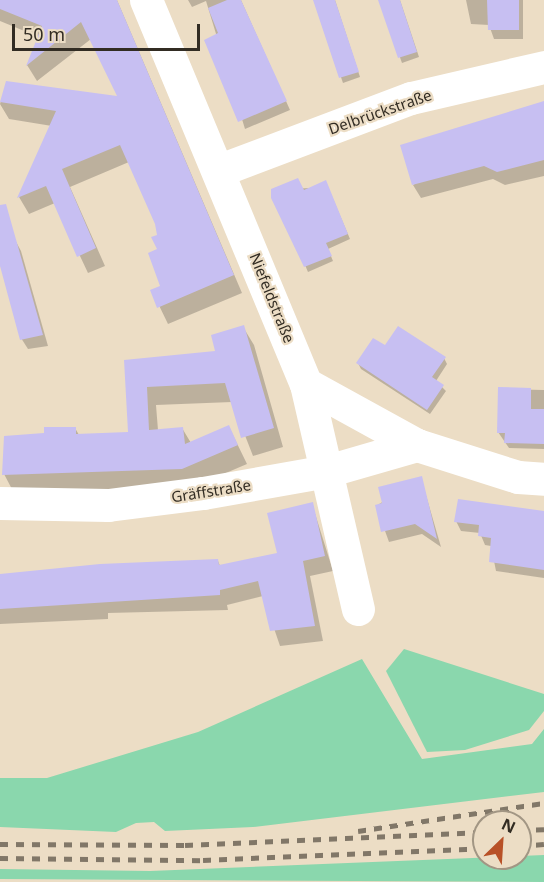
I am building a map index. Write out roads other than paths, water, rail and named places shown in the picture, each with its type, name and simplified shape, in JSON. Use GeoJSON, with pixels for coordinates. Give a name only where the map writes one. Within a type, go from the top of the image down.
{"type":"FeatureCollection","features":[{"type":"Feature","properties":{"kind":"street","name":"Niefeldstraße"},"geometry":{"type":"LineString","coordinates":[[147,0],[220,170],[306,384],[357,609]]}},
{"type":"Feature","properties":{"kind":"street","name":"Delbrückstraße"},"geometry":{"type":"LineString","coordinates":[[220,170],[411,98],[544,67]]}},
{"type":"Feature","properties":{"kind":"street"},"geometry":{"type":"LineString","coordinates":[[306,384],[417,445],[518,477],[544,479]]}},
{"type":"Feature","properties":{"kind":"street","name":"Gräffstraße"},"geometry":{"type":"LineString","coordinates":[[0,503],[108,505],[327,471],[417,445]]}},
{"type":"Feature","properties":{"kind":"railway"},"geometry":{"type":"LineString","coordinates":[[358,831],[544,803]]}},
{"type":"Feature","properties":{"kind":"railway"},"geometry":{"type":"LineString","coordinates":[[532,830],[544,829]]}},
{"type":"Feature","properties":{"kind":"railway"},"geometry":{"type":"LineString","coordinates":[[0,844],[185,845],[472,833]]}},
{"type":"Feature","properties":{"kind":"railway"},"geometry":{"type":"LineString","coordinates":[[532,845],[544,844]]}},
{"type":"Feature","properties":{"kind":"railway"},"geometry":{"type":"LineString","coordinates":[[0,858],[203,860],[472,849]]}}]}
